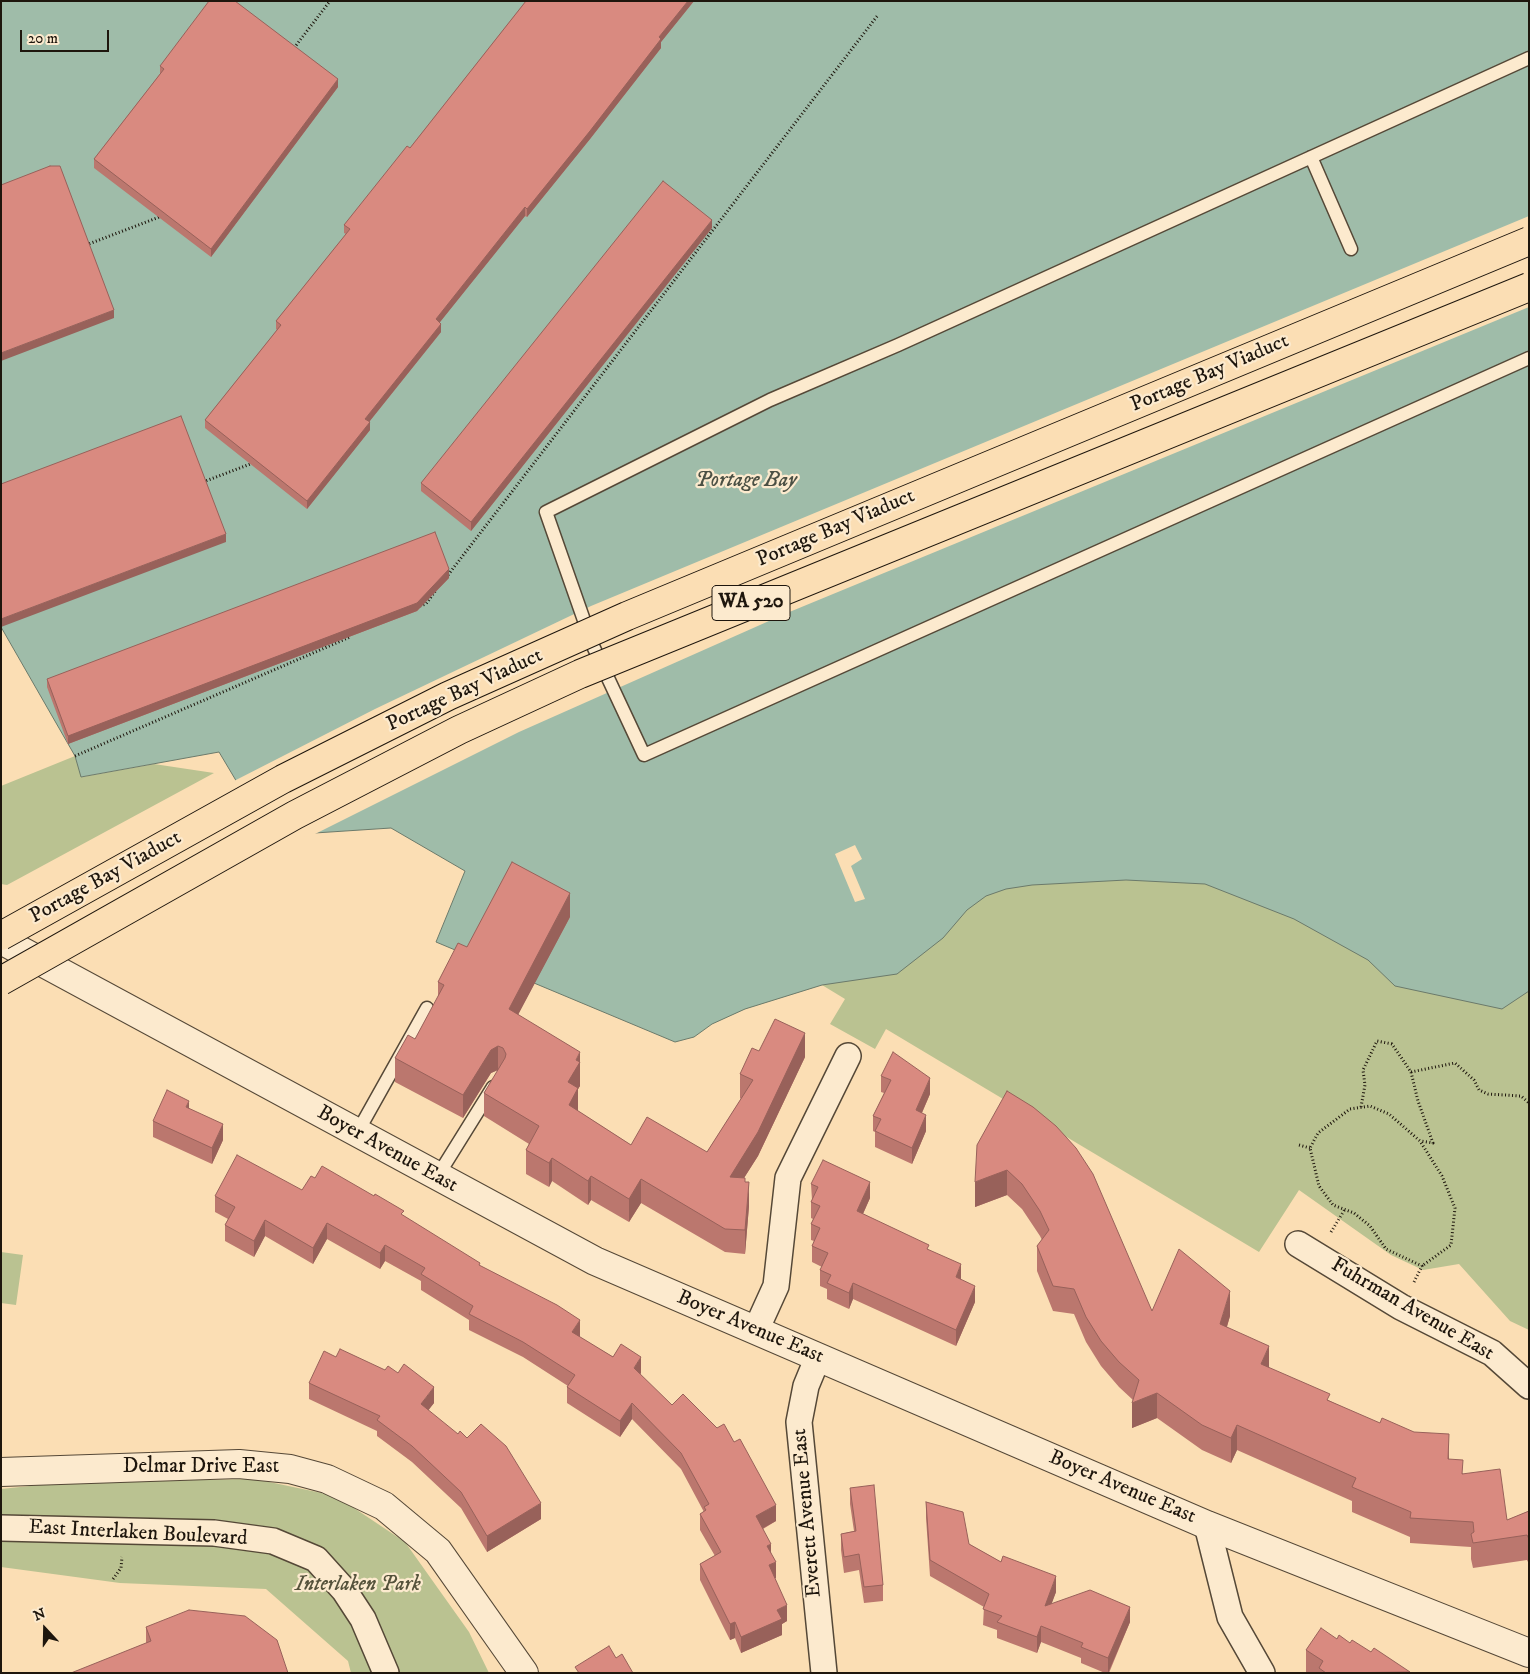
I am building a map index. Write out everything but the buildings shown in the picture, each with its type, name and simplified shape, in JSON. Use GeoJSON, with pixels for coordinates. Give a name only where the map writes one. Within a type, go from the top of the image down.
{"type":"FeatureCollection","features":[{"type":"Feature","properties":{"kind":"highway","name":"Portage Bay Viaduct"},"geometry":{"type":"LineString","coordinates":[[1,938],[282,779],[448,696],[627,616],[1529,241]]}},
{"type":"Feature","properties":{"kind":"highway","name":"WA 520"},"geometry":{"type":"LineString","coordinates":[[1,981],[295,815],[459,730],[580,674],[1529,287]]}},
{"type":"Feature","properties":{"kind":"street","name":"Boyer Avenue East"},"geometry":{"type":"LineString","coordinates":[[1,938],[437,1177],[595,1261],[1207,1525],[1529,1653]]}},
{"type":"Feature","properties":{"kind":"street"},"geometry":{"type":"LineString","coordinates":[[756,1330],[776,1286],[788,1178],[848,1056]]}},
{"type":"Feature","properties":{"kind":"street","name":"Fuhrman Avenue East"},"geometry":{"type":"LineString","coordinates":[[1298,1244],[1401,1307],[1492,1353],[1526,1383]]}},
{"type":"Feature","properties":{"kind":"street","name":"Everett Avenue East"},"geometry":{"type":"LineString","coordinates":[[818,1357],[806,1386],[799,1422],[824,1673]]}},
{"type":"Feature","properties":{"kind":"street","name":"Delmar Drive East"},"geometry":{"type":"LineString","coordinates":[[1,1472],[239,1464],[290,1469],[327,1479],[384,1506],[438,1551],[524,1673]]}},
{"type":"Feature","properties":{"kind":"street"},"geometry":{"type":"LineString","coordinates":[[1207,1525],[1230,1617],[1262,1673]]}},
{"type":"Feature","properties":{"kind":"street","name":"East Interlaken Boulevard"},"geometry":{"type":"LineString","coordinates":[[1,1528],[214,1533],[273,1542],[316,1560],[344,1590],[363,1619],[386,1673]]}},
{"type":"Feature","properties":{"kind":"lane"},"geometry":{"type":"LineString","coordinates":[[1529,58],[770,400],[546,512],[594,646],[644,755],[1529,358]]}},
{"type":"Feature","properties":{"kind":"lane"},"geometry":{"type":"LineString","coordinates":[[1311,157],[1350,249]]}},
{"type":"Feature","properties":{"kind":"lane"},"geometry":{"type":"LineString","coordinates":[[357,1133],[427,1008]]}},
{"type":"Feature","properties":{"kind":"lane"},"geometry":{"type":"LineString","coordinates":[[437,1177],[498,1078]]}},
{"type":"Feature","properties":{"kind":"path"},"geometry":{"type":"LineString","coordinates":[[288,55],[330,1]]}},
{"type":"Feature","properties":{"kind":"path"},"geometry":{"type":"LineString","coordinates":[[444,580],[878,15]]}},
{"type":"Feature","properties":{"kind":"path"},"geometry":{"type":"LineString","coordinates":[[82,246],[163,216]]}},
{"type":"Feature","properties":{"kind":"path"},"geometry":{"type":"LineString","coordinates":[[201,483],[255,462]]}},
{"type":"Feature","properties":{"kind":"path"},"geometry":{"type":"LineString","coordinates":[[417,608],[426,604],[438,588]]}},
{"type":"Feature","properties":{"kind":"path"},"geometry":{"type":"LineString","coordinates":[[75,756],[354,635]]}},
{"type":"Feature","properties":{"kind":"path"},"geometry":{"type":"LineString","coordinates":[[1360,1107],[1365,1086],[1363,1070],[1377,1041],[1392,1044],[1411,1072],[1433,1143],[1420,1141]]}},
{"type":"Feature","properties":{"kind":"path"},"geometry":{"type":"LineString","coordinates":[[1411,1072],[1455,1063],[1474,1080],[1479,1090],[1488,1094],[1521,1096],[1529,1103]]}},
{"type":"Feature","properties":{"kind":"path"},"geometry":{"type":"LineString","coordinates":[[1401,1307],[1422,1266],[1451,1245],[1455,1208],[1442,1176],[1420,1141],[1389,1114],[1370,1106],[1350,1109],[1318,1132],[1310,1148],[1320,1186],[1332,1204],[1354,1213],[1370,1226],[1386,1249],[1422,1266]]}},
{"type":"Feature","properties":{"kind":"path"},"geometry":{"type":"LineString","coordinates":[[1298,1145],[1310,1148]]}},
{"type":"Feature","properties":{"kind":"path"},"geometry":{"type":"LineString","coordinates":[[113,1579],[121,1568],[122,1549]]}},
{"type":"Feature","properties":{"kind":"green space"},"geometry":{"type":"Polygon","coordinates":[[[1529,312],[1529,1330],[1510,1321],[1459,1264],[1423,1270],[1391,1255],[1299,1190],[1259,1252],[886,1029],[875,1049],[830,1024],[845,999],[822,985],[745,1009],[712,1024],[1529,312]]]}},
{"type":"Feature","properties":{"kind":"green space"},"geometry":{"type":"Polygon","coordinates":[[[75,756],[82,777],[154,764],[214,773],[7,885],[1,884],[1,786],[75,756]]]}},
{"type":"Feature","properties":{"kind":"green space"},"geometry":{"type":"Polygon","coordinates":[[[1,1252],[23,1255],[16,1305],[1,1303],[1,1252]]]}},
{"type":"Feature","properties":{"kind":"green space","name":"Interlaken Park"},"geometry":{"type":"Polygon","coordinates":[[[255,1479],[336,1496],[405,1542],[469,1632],[489,1673],[351,1673],[348,1661],[266,1589],[120,1583],[1,1567],[1,1489],[68,1482],[255,1479]]]}},
{"type":"Feature","properties":{"kind":"water","name":"Portage Bay"},"geometry":{"type":"Polygon","coordinates":[[[1,1],[1529,1],[1529,991],[1502,1009],[1395,986],[1368,960],[1294,919],[1205,884],[1126,880],[1032,885],[1006,889],[986,896],[967,910],[943,938],[897,974],[822,985],[745,1009],[712,1024],[694,1037],[675,1042],[436,942],[465,871],[391,828],[269,836],[219,752],[81,777],[75,756],[1,627],[1,1]]]}},
{"type":"Feature","properties":{"kind":"pier"},"geometry":{"type":"Polygon","coordinates":[[[1529,216],[1529,307],[787,613],[519,732],[311,836],[267,837],[234,781],[375,709],[591,606],[1529,216]]]}},
{"type":"Feature","properties":{"kind":"pier"},"geometry":{"type":"Polygon","coordinates":[[[855,845],[862,859],[851,866],[865,899],[855,902],[835,854],[855,845]]]}}]}
